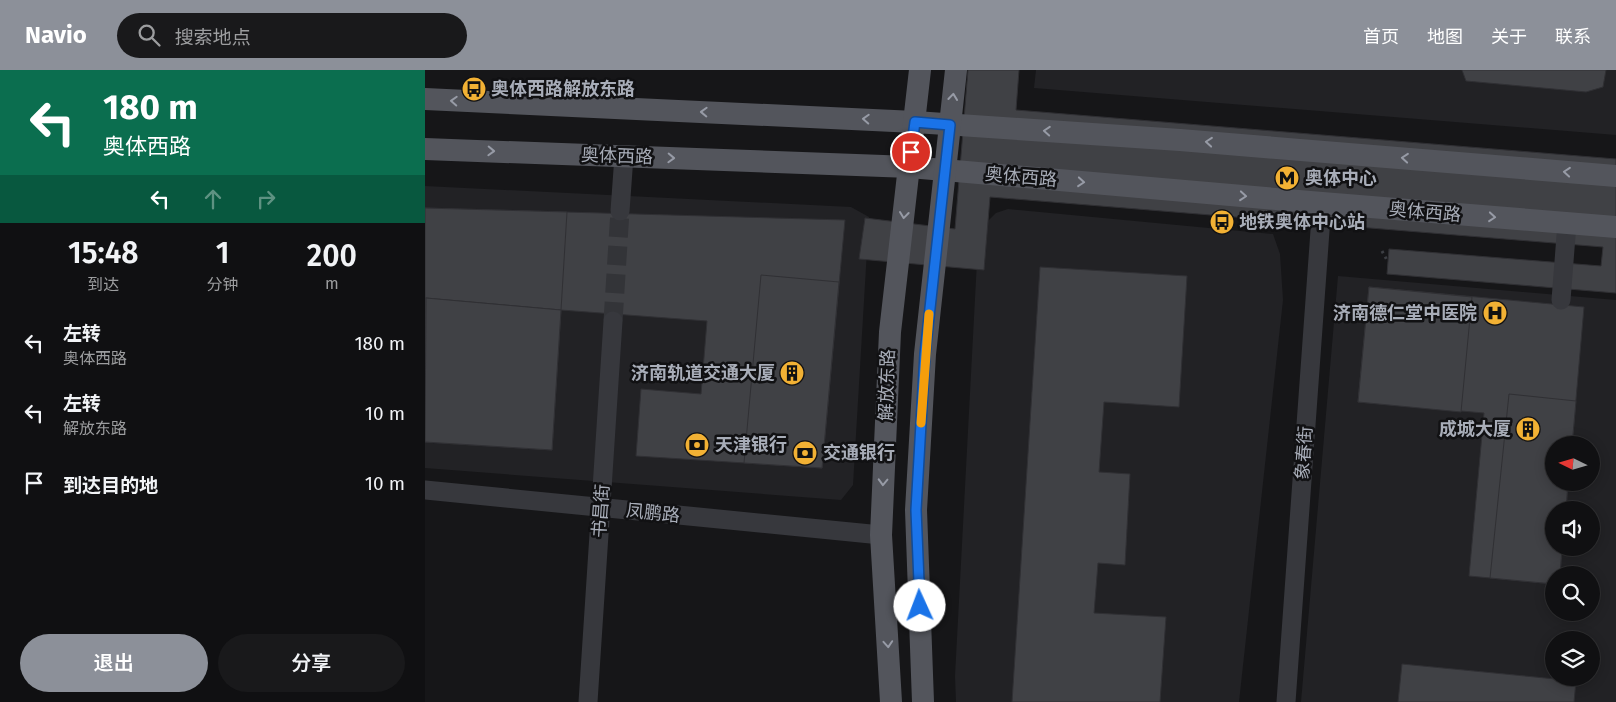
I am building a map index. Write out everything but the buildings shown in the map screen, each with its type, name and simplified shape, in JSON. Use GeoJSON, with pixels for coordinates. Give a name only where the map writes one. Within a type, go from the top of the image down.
{"type":"FeatureCollection","features":[{"type":"Feature","properties":{"kind":"main road","name":"解放东路"},"geometry":{"type":"LineString","coordinates":[[891,702],[881,536],[890,332],[920,70]]}},
{"type":"Feature","properties":{"kind":"main road","name":"解放东路"},"geometry":{"type":"LineString","coordinates":[[923,702],[916,510],[925,354],[956,70]]}},
{"type":"Feature","properties":{"kind":"main road"},"geometry":{"type":"LineString","coordinates":[[425,99],[915,122],[1180,140],[1616,176]]}},
{"type":"Feature","properties":{"kind":"main road","name":"奥体西路"},"geometry":{"type":"LineString","coordinates":[[425,149],[910,167],[1322,204],[1616,227]]}},
{"type":"Feature","properties":{"kind":"street"},"geometry":{"type":"LineString","coordinates":[[620,211],[624,156]]}},
{"type":"Feature","properties":{"kind":"street","name":"象春街"},"geometry":{"type":"LineString","coordinates":[[1286,702],[1322,204]]}},
{"type":"Feature","properties":{"kind":"street"},"geometry":{"type":"LineString","coordinates":[[1561,300],[1567,223]]}},
{"type":"Feature","properties":{"kind":"street","name":"书昌街"},"geometry":{"type":"LineString","coordinates":[[588,702],[613,321]]}},
{"type":"Feature","properties":{"kind":"street","name":"凤鹏路"},"geometry":{"type":"LineString","coordinates":[[425,490],[881,536]]}},
{"type":"Feature","properties":{"kind":"path"},"geometry":{"type":"LineString","coordinates":[[1382,251],[1388,262]]}},
{"type":"Feature","properties":{"kind":"shaded area"},"geometry":{"type":"Polygon","coordinates":[[[1036,70],[1616,70],[1616,135],[1034,88],[1036,70]]]}},
{"type":"Feature","properties":{"kind":"shaded area"},"geometry":{"type":"Polygon","coordinates":[[[425,186],[851,207],[869,217],[853,485],[841,500],[425,468],[425,186]]]}},
{"type":"Feature","properties":{"kind":"shaded area"},"geometry":{"type":"Polygon","coordinates":[[[1008,209],[1273,234],[1280,254],[1283,300],[1239,702],[956,702],[955,676],[978,242],[982,227],[996,213],[1008,209]]]}},
{"type":"Feature","properties":{"kind":"shaded area"},"geometry":{"type":"Polygon","coordinates":[[[1338,276],[1616,300],[1616,702],[1301,702],[1338,276]]]}},
{"type":"Feature","properties":{"kind":"tunnel"},"geometry":{"type":"LineString","coordinates":[[613,321],[620,211]]}},
{"type":"Feature","properties":{"kind":"slow traffic"},"geometry":{"type":"LineString","coordinates":[[921,423],[929,314]]}},
{"type":"Feature","properties":{"kind":"place","name":"奥体西路解放东路"},"geometry":{"type":"Point","coordinates":[474,89]}},
{"type":"Feature","properties":{"kind":"place","name":"奥体中心"},"geometry":{"type":"Point","coordinates":[1287,178]}},
{"type":"Feature","properties":{"kind":"place","name":"地铁奥体中心站"},"geometry":{"type":"Point","coordinates":[1222,222]}},
{"type":"Feature","properties":{"kind":"place","name":"济南德仁堂中医院"},"geometry":{"type":"Point","coordinates":[1495,313]}},
{"type":"Feature","properties":{"kind":"place","name":"济南轨道交通大厦"},"geometry":{"type":"Point","coordinates":[792,373]}},
{"type":"Feature","properties":{"kind":"place","name":"成城大厦"},"geometry":{"type":"Point","coordinates":[1528,429]}},
{"type":"Feature","properties":{"kind":"place","name":"天津银行"},"geometry":{"type":"Point","coordinates":[697,445]}},
{"type":"Feature","properties":{"kind":"place","name":"交通银行"},"geometry":{"type":"Point","coordinates":[805,453]}},
{"type":"Feature","properties":{"kind":"route"},"geometry":{"type":"LineString","coordinates":[[911,152],[915,122],[950,125],[925,354],[916,510],[920,606]]}}]}
